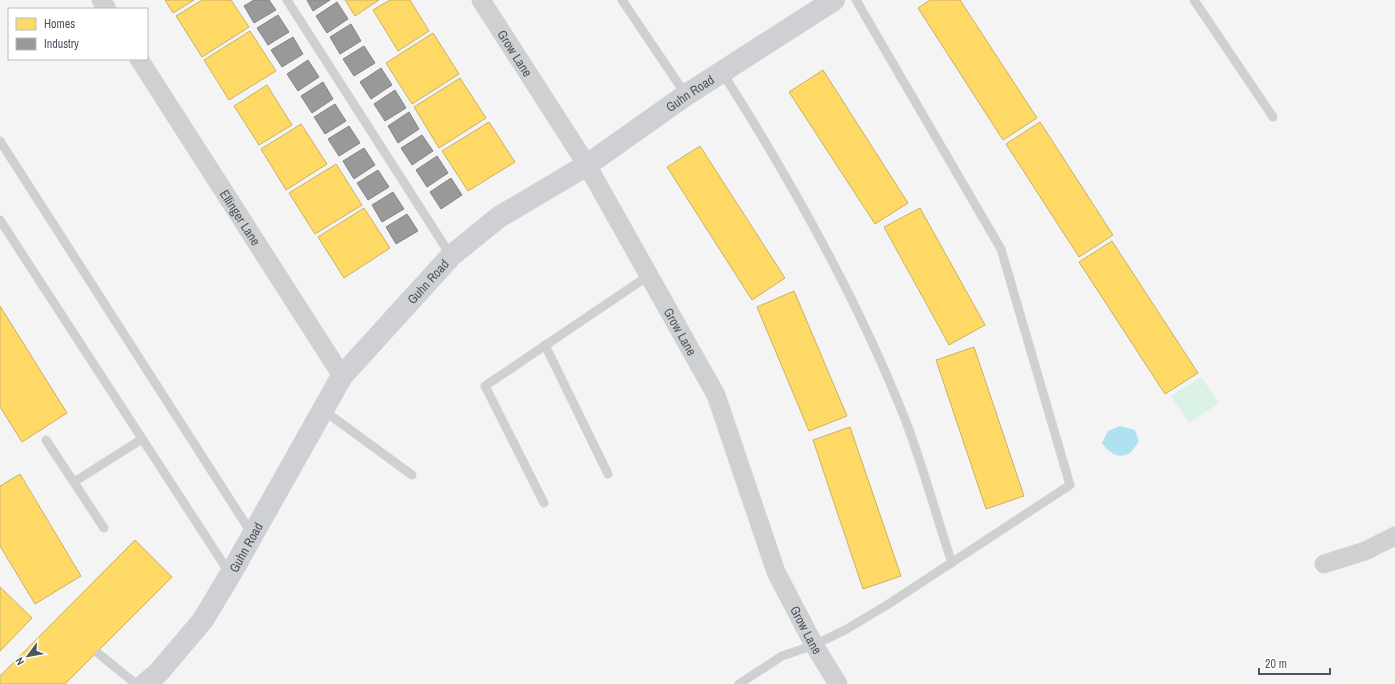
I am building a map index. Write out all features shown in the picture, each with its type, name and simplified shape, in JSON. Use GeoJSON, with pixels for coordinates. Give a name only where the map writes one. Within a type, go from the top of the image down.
{"type":"FeatureCollection","features":[{"type":"Feature","properties":{"kind":"street","name":"Grow Lane"},"geometry":{"type":"LineString","coordinates":[[481,0],[587,165],[716,395],[776,572],[814,645],[838,684]]}},
{"type":"Feature","properties":{"kind":"street","name":"Guhn Road"},"geometry":{"type":"LineString","coordinates":[[156,678],[203,620],[342,376],[451,256],[499,217],[587,165],[686,95],[834,0]]}},
{"type":"Feature","properties":{"kind":"street","name":"Ellinger Lane"},"geometry":{"type":"LineString","coordinates":[[140,60],[342,376]]}},
{"type":"Feature","properties":{"kind":"street"},"geometry":{"type":"LineString","coordinates":[[1324,564],[1365,551],[1395,536]]}},
{"type":"Feature","properties":{"kind":"lane"},"geometry":{"type":"LineString","coordinates":[[287,0],[451,256]]}},
{"type":"Feature","properties":{"kind":"lane"},"geometry":{"type":"LineString","coordinates":[[622,0],[686,95]]}},
{"type":"Feature","properties":{"kind":"lane"},"geometry":{"type":"LineString","coordinates":[[739,684],[782,656],[814,645],[845,630],[887,605],[1070,485],[1001,249],[856,0]]}},
{"type":"Feature","properties":{"kind":"lane"},"geometry":{"type":"LineString","coordinates":[[1194,0],[1273,117]]}},
{"type":"Feature","properties":{"kind":"lane"},"geometry":{"type":"LineString","coordinates":[[722,72],[826,250],[867,332],[905,420],[952,563]]}},
{"type":"Feature","properties":{"kind":"lane"},"geometry":{"type":"LineString","coordinates":[[0,141],[252,534]]}},
{"type":"Feature","properties":{"kind":"lane"},"geometry":{"type":"LineString","coordinates":[[0,220],[230,575]]}},
{"type":"Feature","properties":{"kind":"lane"},"geometry":{"type":"LineString","coordinates":[[544,503],[485,386],[648,276]]}},
{"type":"Feature","properties":{"kind":"lane"},"geometry":{"type":"LineString","coordinates":[[545,345],[608,474]]}},
{"type":"Feature","properties":{"kind":"lane"},"geometry":{"type":"LineString","coordinates":[[323,410],[412,475]]}},
{"type":"Feature","properties":{"kind":"lane"},"geometry":{"type":"LineString","coordinates":[[74,482],[142,439]]}},
{"type":"Feature","properties":{"kind":"lane"},"geometry":{"type":"LineString","coordinates":[[46,440],[104,528]]}},
{"type":"Feature","properties":{"kind":"lane"},"geometry":{"type":"LineString","coordinates":[[99,654],[136,684]]}},
{"type":"Feature","properties":{"kind":"green space"},"geometry":{"type":"Polygon","coordinates":[[[1201,377],[1219,403],[1189,423],[1171,396],[1201,377]]]}},
{"type":"Feature","properties":{"kind":"water"},"geometry":{"type":"Polygon","coordinates":[[[1120,426],[1135,430],[1139,441],[1131,452],[1123,456],[1111,452],[1102,443],[1108,431],[1120,426]]]}},
{"type":"Feature","properties":{"kind":"building: Homes"},"geometry":{"type":"Polygon","coordinates":[[[165,0],[194,0],[173,13],[165,0]]]}},
{"type":"Feature","properties":{"kind":"building: Homes"},"geometry":{"type":"Polygon","coordinates":[[[202,0],[231,0],[249,27],[202,57],[176,16],[202,0]]]}},
{"type":"Feature","properties":{"kind":"building: Homes"},"geometry":{"type":"Polygon","coordinates":[[[345,0],[379,0],[355,16],[345,0]]]}},
{"type":"Feature","properties":{"kind":"building: Homes"},"geometry":{"type":"Polygon","coordinates":[[[390,0],[410,0],[429,31],[398,51],[373,10],[390,0]]]}},
{"type":"Feature","properties":{"kind":"building: Homes"},"geometry":{"type":"Polygon","coordinates":[[[930,0],[960,0],[1037,118],[1003,140],[918,8],[930,0]]]}},
{"type":"Feature","properties":{"kind":"building: Homes"},"geometry":{"type":"Polygon","coordinates":[[[250,31],[276,71],[229,100],[204,60],[250,31]]]}},
{"type":"Feature","properties":{"kind":"building: Homes"},"geometry":{"type":"Polygon","coordinates":[[[433,33],[459,74],[412,104],[386,63],[433,33]]]}},
{"type":"Feature","properties":{"kind":"building: Homes"},"geometry":{"type":"Polygon","coordinates":[[[823,70],[908,203],[875,224],[789,92],[823,70]]]}},
{"type":"Feature","properties":{"kind":"building: Homes"},"geometry":{"type":"Polygon","coordinates":[[[460,78],[486,118],[439,148],[414,107],[460,78]]]}},
{"type":"Feature","properties":{"kind":"building: Homes"},"geometry":{"type":"Polygon","coordinates":[[[267,85],[292,125],[259,145],[234,106],[267,85]]]}},
{"type":"Feature","properties":{"kind":"building: Homes"},"geometry":{"type":"Polygon","coordinates":[[[489,122],[515,162],[468,191],[442,151],[489,122]]]}},
{"type":"Feature","properties":{"kind":"building: Homes"},"geometry":{"type":"Polygon","coordinates":[[[1040,122],[1113,235],[1079,257],[1006,144],[1040,122]]]}},
{"type":"Feature","properties":{"kind":"building: Homes"},"geometry":{"type":"Polygon","coordinates":[[[301,124],[327,164],[286,190],[261,149],[301,124]]]}},
{"type":"Feature","properties":{"kind":"building: Homes"},"geometry":{"type":"Polygon","coordinates":[[[700,146],[785,278],[752,300],[667,167],[700,146]]]}},
{"type":"Feature","properties":{"kind":"building: Homes"},"geometry":{"type":"Polygon","coordinates":[[[336,164],[362,205],[315,234],[289,193],[336,164]]]}},
{"type":"Feature","properties":{"kind":"building: Homes"},"geometry":{"type":"Polygon","coordinates":[[[364,208],[390,248],[344,278],[318,237],[364,208]]]}},
{"type":"Feature","properties":{"kind":"building: Homes"},"geometry":{"type":"Polygon","coordinates":[[[920,208],[985,325],[949,345],[884,227],[920,208]]]}},
{"type":"Feature","properties":{"kind":"building: Homes"},"geometry":{"type":"Polygon","coordinates":[[[1112,241],[1198,373],[1165,394],[1079,262],[1112,241]]]}},
{"type":"Feature","properties":{"kind":"building: Homes"},"geometry":{"type":"Polygon","coordinates":[[[794,291],[847,416],[809,431],[757,307],[794,291]]]}},
{"type":"Feature","properties":{"kind":"building: Homes"},"geometry":{"type":"Polygon","coordinates":[[[0,306],[67,413],[22,442],[0,407],[0,306]]]}},
{"type":"Feature","properties":{"kind":"building: Homes"},"geometry":{"type":"Polygon","coordinates":[[[974,347],[1024,496],[986,509],[936,360],[974,347]]]}},
{"type":"Feature","properties":{"kind":"building: Homes"},"geometry":{"type":"Polygon","coordinates":[[[850,427],[901,576],[863,589],[813,440],[850,427]]]}},
{"type":"Feature","properties":{"kind":"building: Homes"},"geometry":{"type":"Polygon","coordinates":[[[20,474],[81,576],[35,604],[0,546],[0,486],[20,474]]]}},
{"type":"Feature","properties":{"kind":"building: Homes"},"geometry":{"type":"Polygon","coordinates":[[[135,540],[172,577],[65,684],[0,684],[0,676],[135,540]]]}},
{"type":"Feature","properties":{"kind":"building: Homes"},"geometry":{"type":"Polygon","coordinates":[[[0,587],[32,618],[0,651],[0,587]]]}},
{"type":"Feature","properties":{"kind":"building: Industry"},"geometry":{"type":"Polygon","coordinates":[[[254,0],[269,0],[276,10],[254,23],[244,6],[254,0]]]}},
{"type":"Feature","properties":{"kind":"building: Industry"},"geometry":{"type":"Polygon","coordinates":[[[307,0],[330,0],[313,11],[307,0]]]}},
{"type":"Feature","properties":{"kind":"building: Industry"},"geometry":{"type":"Polygon","coordinates":[[[337,2],[348,19],[327,33],[316,16],[337,2]]]}},
{"type":"Feature","properties":{"kind":"building: Industry"},"geometry":{"type":"Polygon","coordinates":[[[278,15],[289,32],[268,45],[257,28],[278,15]]]}},
{"type":"Feature","properties":{"kind":"building: Industry"},"geometry":{"type":"Polygon","coordinates":[[[351,24],[361,41],[340,54],[330,37],[351,24]]]}},
{"type":"Feature","properties":{"kind":"building: Industry"},"geometry":{"type":"Polygon","coordinates":[[[293,37],[303,54],[282,67],[271,50],[293,37]]]}},
{"type":"Feature","properties":{"kind":"building: Industry"},"geometry":{"type":"Polygon","coordinates":[[[364,46],[375,63],[354,76],[343,59],[364,46]]]}},
{"type":"Feature","properties":{"kind":"building: Industry"},"geometry":{"type":"Polygon","coordinates":[[[308,60],[319,77],[298,91],[287,74],[308,60]]]}},
{"type":"Feature","properties":{"kind":"building: Industry"},"geometry":{"type":"Polygon","coordinates":[[[381,68],[392,85],[371,99],[360,82],[381,68]]]}},
{"type":"Feature","properties":{"kind":"building: Industry"},"geometry":{"type":"Polygon","coordinates":[[[323,82],[333,99],[312,113],[301,96],[323,82]]]}},
{"type":"Feature","properties":{"kind":"building: Industry"},"geometry":{"type":"Polygon","coordinates":[[[395,90],[406,108],[385,121],[374,104],[395,90]]]}},
{"type":"Feature","properties":{"kind":"building: Industry"},"geometry":{"type":"Polygon","coordinates":[[[335,104],[346,121],[325,134],[314,117],[335,104]]]}},
{"type":"Feature","properties":{"kind":"building: Industry"},"geometry":{"type":"Polygon","coordinates":[[[409,112],[419,129],[398,143],[388,126],[409,112]]]}},
{"type":"Feature","properties":{"kind":"building: Industry"},"geometry":{"type":"Polygon","coordinates":[[[349,126],[360,143],[339,156],[328,139],[349,126]]]}},
{"type":"Feature","properties":{"kind":"building: Industry"},"geometry":{"type":"Polygon","coordinates":[[[422,135],[433,151],[412,165],[401,148],[422,135]]]}},
{"type":"Feature","properties":{"kind":"building: Industry"},"geometry":{"type":"Polygon","coordinates":[[[364,148],[375,165],[354,179],[343,161],[364,148]]]}},
{"type":"Feature","properties":{"kind":"building: Industry"},"geometry":{"type":"Polygon","coordinates":[[[437,156],[448,173],[427,187],[416,170],[437,156]]]}},
{"type":"Feature","properties":{"kind":"building: Industry"},"geometry":{"type":"Polygon","coordinates":[[[378,170],[389,187],[368,200],[357,183],[378,170]]]}},
{"type":"Feature","properties":{"kind":"building: Industry"},"geometry":{"type":"Polygon","coordinates":[[[451,178],[462,195],[441,209],[430,192],[451,178]]]}},
{"type":"Feature","properties":{"kind":"building: Industry"},"geometry":{"type":"Polygon","coordinates":[[[393,192],[404,209],[382,222],[372,205],[393,192]]]}},
{"type":"Feature","properties":{"kind":"building: Industry"},"geometry":{"type":"Polygon","coordinates":[[[407,214],[418,231],[396,244],[386,227],[407,214]]]}}]}
